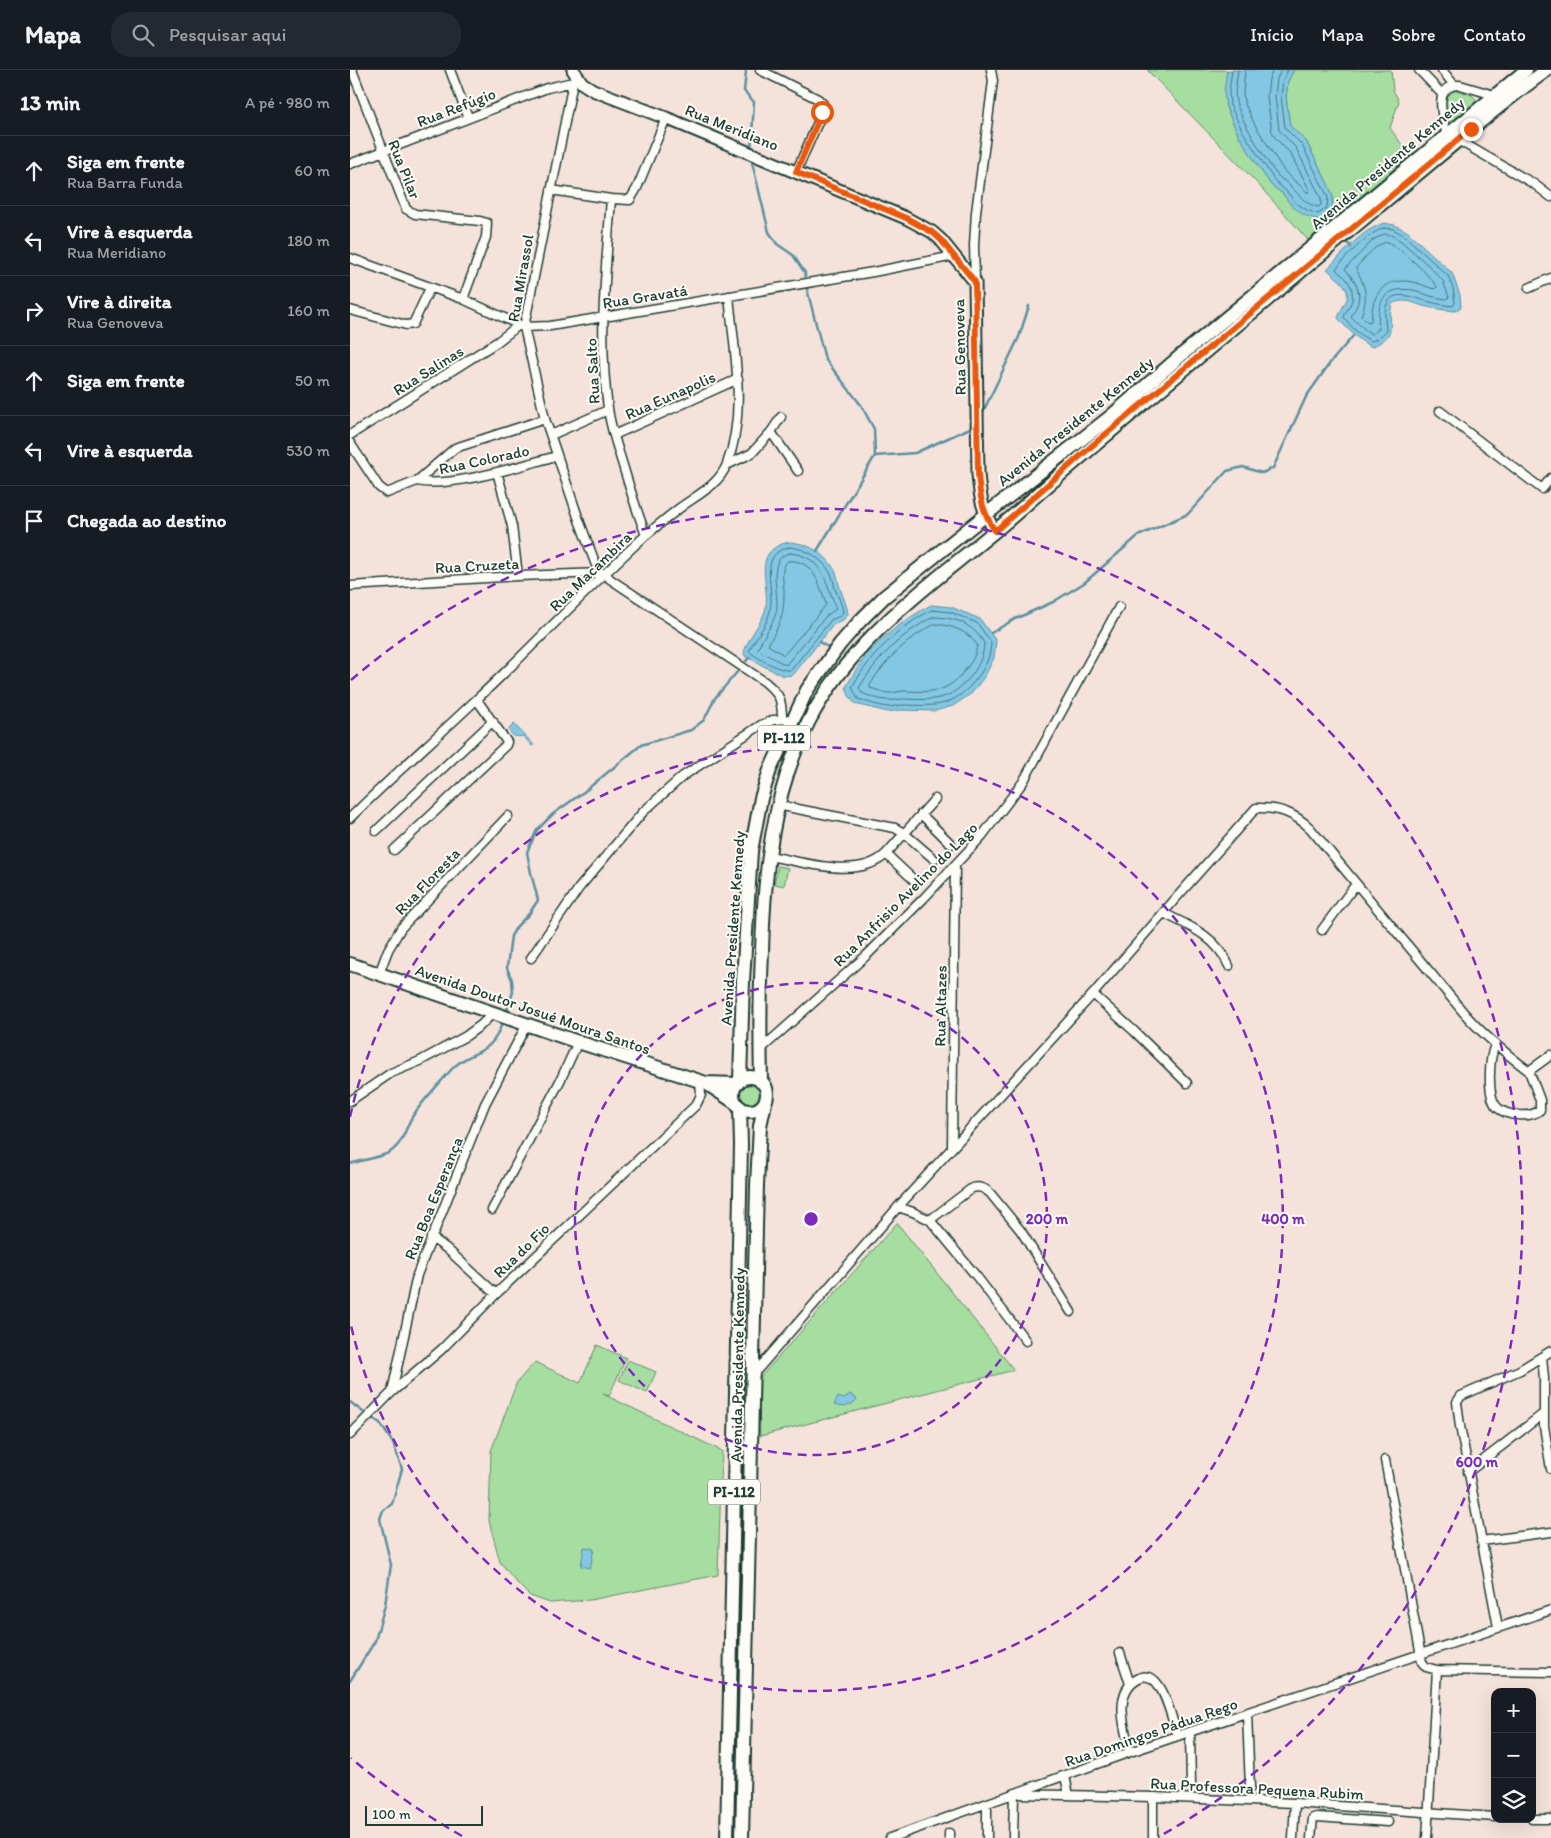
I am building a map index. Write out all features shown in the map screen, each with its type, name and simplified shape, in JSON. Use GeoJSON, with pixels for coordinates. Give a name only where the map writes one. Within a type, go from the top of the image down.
{"type":"FeatureCollection","features":[{"type":"Feature","properties":{"kind":"main road","name":"Avenida Presidente Kennedy"},"geometry":{"type":"LineString","coordinates":[[742,1838],[758,1156],[760,1126],[767,1092],[762,1082],[760,1050],[763,919],[768,856],[777,805],[786,775],[810,720],[826,691],[851,658],[900,608],[995,531],[1094,444],[1453,138],[1494,95],[1526,70]]}},
{"type":"Feature","properties":{"kind":"main road","name":"Avenida Presidente Kennedy"},"geometry":{"type":"LineString","coordinates":[[727,1838],[742,1135],[738,1105],[734,1094],[738,1082],[752,842],[761,798],[787,719],[840,644],[884,598],[1110,417],[1185,352],[1453,138],[1546,71]]}},
{"type":"Feature","properties":{"kind":"main road","name":"Avenida Doutor Josué Moura Santos"},"geometry":{"type":"LineString","coordinates":[[350,964],[578,1042],[703,1082]]}},
{"type":"Feature","properties":{"kind":"main road"},"geometry":{"type":"LineString","coordinates":[[703,1082],[738,1082],[751,1077],[762,1082]]}},
{"type":"Feature","properties":{"kind":"main road"},"geometry":{"type":"LineString","coordinates":[[703,1082],[738,1105],[752,1111],[761,1107],[764,1103]]}},
{"type":"Feature","properties":{"kind":"main road"},"geometry":{"type":"LineString","coordinates":[[738,1327],[754,1327]]}},
{"type":"Feature","properties":{"kind":"main road"},"geometry":{"type":"LineString","coordinates":[[728,1764],[736,1762],[744,1764]]}},
{"type":"Feature","properties":{"kind":"street","name":"Rua Pilar"},"geometry":{"type":"LineString","coordinates":[[352,70],[404,204],[409,212],[487,223],[486,237],[463,300]]}},
{"type":"Feature","properties":{"kind":"street"},"geometry":{"type":"LineString","coordinates":[[450,70],[468,117]]}},
{"type":"Feature","properties":{"kind":"street"},"geometry":{"type":"LineString","coordinates":[[760,70],[818,99],[823,104],[820,118],[796,172]]}},
{"type":"Feature","properties":{"kind":"street","name":"Rua Genoveva"},"geometry":{"type":"LineString","coordinates":[[991,70],[993,81],[976,212],[974,245],[978,474],[980,498],[986,516],[995,531]]}},
{"type":"Feature","properties":{"kind":"street"},"geometry":{"type":"LineString","coordinates":[[1420,70],[1442,94]]}},
{"type":"Feature","properties":{"kind":"street"},"geometry":{"type":"LineString","coordinates":[[1442,70],[1454,85],[1494,95]]}},
{"type":"Feature","properties":{"kind":"street","name":"Rua Refúgio"},"geometry":{"type":"LineString","coordinates":[[350,164],[547,88],[575,74]]}},
{"type":"Feature","properties":{"kind":"street","name":"Rua Meridiano"},"geometry":{"type":"LineString","coordinates":[[575,74],[582,83],[593,90],[666,118],[906,218],[932,232],[941,240],[975,282]]}},
{"type":"Feature","properties":{"kind":"street","name":"Rua Mirassol"},"geometry":{"type":"LineString","coordinates":[[575,74],[522,326],[545,419],[557,456],[602,573]]}},
{"type":"Feature","properties":{"kind":"street"},"geometry":{"type":"LineString","coordinates":[[1454,85],[1445,90],[1440,100],[1453,138],[1534,184],[1551,197]]}},
{"type":"Feature","properties":{"kind":"street"},"geometry":{"type":"LineString","coordinates":[[551,190],[611,199],[628,200],[634,197],[666,118]]}},
{"type":"Feature","properties":{"kind":"street","name":"Rua Salto"},"geometry":{"type":"LineString","coordinates":[[611,199],[604,316],[604,378],[608,410],[614,435],[646,535]]}},
{"type":"Feature","properties":{"kind":"street","name":"Rua Gravatá"},"geometry":{"type":"LineString","coordinates":[[350,258],[463,300],[522,326],[550,326],[873,272],[954,256]]}},
{"type":"Feature","properties":{"kind":"street"},"geometry":{"type":"LineString","coordinates":[[1529,288],[1551,278]]}},
{"type":"Feature","properties":{"kind":"street"},"geometry":{"type":"LineString","coordinates":[[350,310],[406,325],[413,324],[430,288]]}},
{"type":"Feature","properties":{"kind":"street","name":"Rua Macambira"},"geometry":{"type":"LineString","coordinates":[[350,818],[386,782],[477,700],[602,573],[679,508],[719,478],[727,465],[735,430],[738,379],[729,296]]}},
{"type":"Feature","properties":{"kind":"street","name":"Rua Salinas"},"geometry":{"type":"LineString","coordinates":[[350,435],[522,326]]}},
{"type":"Feature","properties":{"kind":"street","name":"Rua Eunapolis"},"geometry":{"type":"LineString","coordinates":[[614,435],[738,379]]}},
{"type":"Feature","properties":{"kind":"street"},"geometry":{"type":"LineString","coordinates":[[551,435],[608,410]]}},
{"type":"Feature","properties":{"kind":"street"},"geometry":{"type":"LineString","coordinates":[[1440,411],[1542,489],[1551,478]]}},
{"type":"Feature","properties":{"kind":"street"},"geometry":{"type":"LineString","coordinates":[[727,465],[752,452],[771,432],[781,417]]}},
{"type":"Feature","properties":{"kind":"street"},"geometry":{"type":"LineString","coordinates":[[350,442],[383,491],[387,493],[417,481],[455,448],[545,419]]}},
{"type":"Feature","properties":{"kind":"street"},"geometry":{"type":"LineString","coordinates":[[771,432],[798,471]]}},
{"type":"Feature","properties":{"kind":"street","name":"Rua Colorado"},"geometry":{"type":"LineString","coordinates":[[417,481],[433,484],[496,472],[557,456]]}},
{"type":"Feature","properties":{"kind":"street"},"geometry":{"type":"LineString","coordinates":[[496,472],[512,526],[518,576]]}},
{"type":"Feature","properties":{"kind":"street"},"geometry":{"type":"LineString","coordinates":[[531,958],[579,888],[658,797],[683,776],[755,728],[767,722],[787,719],[781,699],[765,682],[602,573]]}},
{"type":"Feature","properties":{"kind":"street","name":"Rua Cruzeta"},"geometry":{"type":"LineString","coordinates":[[350,586],[602,573]]}},
{"type":"Feature","properties":{"kind":"street","name":"Rua Anfrisio Avelino do Lago"},"geometry":{"type":"LineString","coordinates":[[760,1050],[867,955],[982,836],[1023,782],[1119,606]]}},
{"type":"Feature","properties":{"kind":"street"},"geometry":{"type":"LineString","coordinates":[[394,850],[505,747],[507,742],[477,700]]}},
{"type":"Feature","properties":{"kind":"street"},"geometry":{"type":"LineString","coordinates":[[376,831],[493,721]]}},
{"type":"Feature","properties":{"kind":"street"},"geometry":{"type":"LineString","coordinates":[[768,856],[835,868],[872,863],[880,860],[886,854],[935,799]]}},
{"type":"Feature","properties":{"kind":"street"},"geometry":{"type":"LineString","coordinates":[[777,805],[890,827],[905,834],[934,860]]}},
{"type":"Feature","properties":{"kind":"street"},"geometry":{"type":"LineString","coordinates":[[752,1377],[898,1207],[1093,994],[1256,808],[1285,811],[1300,818],[1310,828],[1481,1033],[1529,1071],[1540,1100],[1540,1110],[1530,1115],[1518,1116],[1502,1111],[1497,1107],[1492,1092],[1490,1059],[1495,1045]]}},
{"type":"Feature","properties":{"kind":"street"},"geometry":{"type":"LineString","coordinates":[[921,814],[951,844]]}},
{"type":"Feature","properties":{"kind":"street","name":"Rua Floresta"},"geometry":{"type":"LineString","coordinates":[[379,974],[388,950],[401,928],[508,816]]}},
{"type":"Feature","properties":{"kind":"street"},"geometry":{"type":"LineString","coordinates":[[886,854],[916,882]]}},
{"type":"Feature","properties":{"kind":"street","name":"Rua Altazes"},"geometry":{"type":"LineString","coordinates":[[952,1147],[955,865]]}},
{"type":"Feature","properties":{"kind":"street"},"geometry":{"type":"LineString","coordinates":[[1322,930],[1356,884]]}},
{"type":"Feature","properties":{"kind":"street"},"geometry":{"type":"LineString","coordinates":[[1163,913],[1209,938],[1219,946],[1229,966]]}},
{"type":"Feature","properties":{"kind":"street"},"geometry":{"type":"LineString","coordinates":[[1093,994],[1147,1043],[1187,1083]]}},
{"type":"Feature","properties":{"kind":"street"},"geometry":{"type":"LineString","coordinates":[[350,1101],[391,1073],[420,1061],[466,1036],[494,1013]]}},
{"type":"Feature","properties":{"kind":"street","name":"Rua Boa Esperança"},"geometry":{"type":"LineString","coordinates":[[392,1392],[404,1342],[414,1282],[485,1104],[526,1024]]}},
{"type":"Feature","properties":{"kind":"street"},"geometry":{"type":"LineString","coordinates":[[492,1210],[560,1081],[578,1042]]}},
{"type":"Feature","properties":{"kind":"street"},"geometry":{"type":"LineString","coordinates":[[1529,1071],[1551,1055]]}},
{"type":"Feature","properties":{"kind":"street","name":"Rua do Fio"},"geometry":{"type":"LineString","coordinates":[[350,1435],[392,1392],[442,1349],[496,1294],[696,1105],[701,1095],[703,1082]]}},
{"type":"Feature","properties":{"kind":"street"},"geometry":{"type":"LineString","coordinates":[[930,1220],[972,1188],[981,1187],[985,1189],[1021,1231],[1071,1312]]}},
{"type":"Feature","properties":{"kind":"street"},"geometry":{"type":"LineString","coordinates":[[898,1207],[930,1220],[977,1277],[1026,1342]]}},
{"type":"Feature","properties":{"kind":"street"},"geometry":{"type":"LineString","coordinates":[[431,1237],[447,1249],[496,1294]]}},
{"type":"Feature","properties":{"kind":"street"},"geometry":{"type":"LineString","coordinates":[[1498,1627],[1457,1406],[1459,1399],[1466,1394],[1520,1370],[1551,1351]]}},
{"type":"Feature","properties":{"kind":"street"},"geometry":{"type":"LineString","coordinates":[[1542,1357],[1544,1378],[1543,1414],[1548,1435],[1551,1469]]}},
{"type":"Feature","properties":{"kind":"street"},"geometry":{"type":"LineString","coordinates":[[1468,1472],[1543,1414]]}},
{"type":"Feature","properties":{"kind":"street"},"geometry":{"type":"LineString","coordinates":[[1384,1460],[1422,1662],[1426,1667],[1437,1670],[1551,1672]]}},
{"type":"Feature","properties":{"kind":"street"},"geometry":{"type":"LineString","coordinates":[[1481,1541],[1551,1532]]}},
{"type":"Feature","properties":{"kind":"street","name":"Rua Domingos Pádua Rego"},"geometry":{"type":"LineString","coordinates":[[890,1838],[1130,1752],[1551,1610]]}},
{"type":"Feature","properties":{"kind":"street"},"geometry":{"type":"LineString","coordinates":[[1120,1653],[1130,1684]]}},
{"type":"Feature","properties":{"kind":"street"},"geometry":{"type":"LineString","coordinates":[[1427,1838],[1437,1670]]}},
{"type":"Feature","properties":{"kind":"street"},"geometry":{"type":"LineString","coordinates":[[1130,1752],[1123,1724],[1122,1704],[1130,1684],[1142,1677],[1150,1677],[1156,1682],[1169,1709],[1178,1736]]}},
{"type":"Feature","properties":{"kind":"street"},"geometry":{"type":"LineString","coordinates":[[1247,1713],[1250,1788]]}},
{"type":"Feature","properties":{"kind":"street"},"geometry":{"type":"LineString","coordinates":[[1190,1732],[1191,1785]]}},
{"type":"Feature","properties":{"kind":"street"},"geometry":{"type":"LineString","coordinates":[[1065,1776],[1069,1795]]}},
{"type":"Feature","properties":{"kind":"street"},"geometry":{"type":"LineString","coordinates":[[1014,1838],[1015,1794]]}},
{"type":"Feature","properties":{"kind":"street","name":"Rua Professora Pequena Rubim"},"geometry":{"type":"LineString","coordinates":[[1015,1794],[1295,1803],[1491,1817]]}},
{"type":"Feature","properties":{"kind":"street"},"geometry":{"type":"LineString","coordinates":[[1153,1797],[1154,1838]]}},
{"type":"Feature","properties":{"kind":"street"},"geometry":{"type":"LineString","coordinates":[[1293,1838],[1295,1803]]}},
{"type":"Feature","properties":{"kind":"street"},"geometry":{"type":"LineString","coordinates":[[987,1804],[987,1838]]}},
{"type":"Feature","properties":{"kind":"street"},"geometry":{"type":"LineString","coordinates":[[1311,1838],[1313,1818],[1317,1817],[1388,1822]]}},
{"type":"Feature","properties":{"kind":"street"},"geometry":{"type":"LineString","coordinates":[[1536,1819],[1551,1819]]}},
{"type":"Feature","properties":{"kind":"green space"},"geometry":{"type":"Polygon","coordinates":[[[1147,70],[1227,70],[1226,107],[1238,134],[1271,185],[1283,194],[1292,206],[1327,182],[1306,141],[1290,127],[1286,97],[1288,81],[1294,70],[1391,70],[1393,90],[1399,101],[1390,128],[1410,156],[1308,240],[1256,182],[1147,70]]]}},
{"type":"Feature","properties":{"kind":"green space"},"geometry":{"type":"Polygon","coordinates":[[[1457,90],[1472,95],[1478,102],[1452,123],[1446,113],[1444,104],[1447,97],[1457,90]]]}},
{"type":"Feature","properties":{"kind":"green space"},"geometry":{"type":"Polygon","coordinates":[[[778,866],[788,868],[784,886],[774,884],[778,866]]]}},
{"type":"Feature","properties":{"kind":"green space"},"geometry":{"type":"Polygon","coordinates":[[[750,1082],[759,1085],[762,1094],[759,1103],[750,1106],[741,1103],[738,1094],[741,1085],[750,1082]]]}},
{"type":"Feature","properties":{"kind":"green space"},"geometry":{"type":"Polygon","coordinates":[[[897,1223],[1014,1370],[760,1436],[758,1380],[897,1223]]]}},
{"type":"Feature","properties":{"kind":"green space"},"geometry":{"type":"Polygon","coordinates":[[[597,1345],[626,1358],[609,1396],[603,1394],[722,1451],[718,1575],[590,1600],[550,1603],[530,1596],[500,1562],[489,1521],[491,1451],[517,1382],[535,1362],[580,1383],[597,1345]]]}},
{"type":"Feature","properties":{"kind":"green space"},"geometry":{"type":"Polygon","coordinates":[[[628,1360],[656,1372],[647,1393],[619,1380],[628,1360]]]}},
{"type":"Feature","properties":{"kind":"water"},"geometry":{"type":"Polygon","coordinates":[[[1227,70],[1294,70],[1288,81],[1286,97],[1290,126],[1306,141],[1333,196],[1332,211],[1319,220],[1304,215],[1271,185],[1238,134],[1226,107],[1224,92],[1227,70]]]}},
{"type":"Feature","properties":{"kind":"water"},"geometry":{"type":"Polygon","coordinates":[[[1384,223],[1395,225],[1408,232],[1452,273],[1460,295],[1461,307],[1455,311],[1430,308],[1405,301],[1392,304],[1389,334],[1372,347],[1362,341],[1338,318],[1347,298],[1346,288],[1327,269],[1360,236],[1384,223]]]}},
{"type":"Feature","properties":{"kind":"water"},"geometry":{"type":"Polygon","coordinates":[[[789,542],[810,547],[828,560],[837,575],[848,614],[843,620],[834,624],[793,675],[784,676],[745,656],[744,653],[765,611],[765,561],[769,553],[776,547],[789,542]]]}},
{"type":"Feature","properties":{"kind":"water"},"geometry":{"type":"Polygon","coordinates":[[[931,605],[951,607],[980,619],[996,641],[994,658],[985,676],[972,693],[953,706],[935,711],[900,710],[888,712],[855,704],[849,696],[846,687],[862,661],[894,629],[931,605]]]}},
{"type":"Feature","properties":{"kind":"water"},"geometry":{"type":"Polygon","coordinates":[[[514,724],[534,745],[532,746],[523,736],[516,737],[512,735],[509,729],[514,724]]]}},
{"type":"Feature","properties":{"kind":"water"},"geometry":{"type":"Polygon","coordinates":[[[850,1394],[857,1399],[852,1404],[844,1407],[834,1405],[838,1397],[844,1399],[850,1394]]]}},
{"type":"Feature","properties":{"kind":"water"},"geometry":{"type":"Polygon","coordinates":[[[584,1547],[594,1549],[590,1568],[581,1566],[584,1547]]]}},
{"type":"Feature","properties":{"kind":"waterway"},"geometry":{"type":"LineString","coordinates":[[746,71],[744,91],[754,102],[751,150]]}},
{"type":"Feature","properties":{"kind":"waterway"},"geometry":{"type":"LineString","coordinates":[[751,158],[769,232],[777,244],[793,255],[805,276]]}},
{"type":"Feature","properties":{"kind":"waterway"},"geometry":{"type":"LineString","coordinates":[[1325,215],[1332,224]]}},
{"type":"Feature","properties":{"kind":"waterway"},"geometry":{"type":"LineString","coordinates":[[1345,240],[1351,247]]}},
{"type":"Feature","properties":{"kind":"waterway"},"geometry":{"type":"LineString","coordinates":[[807,289],[825,359],[861,405],[874,429],[875,456],[817,551]]}},
{"type":"Feature","properties":{"kind":"waterway"},"geometry":{"type":"LineString","coordinates":[[982,414],[1019,337],[1029,306]]}},
{"type":"Feature","properties":{"kind":"waterway"},"geometry":{"type":"LineString","coordinates":[[991,633],[1015,619],[1053,602],[1084,583],[1138,536],[1188,514],[1227,471],[1243,467],[1262,473],[1273,468],[1306,397],[1330,363],[1353,336]]}},
{"type":"Feature","properties":{"kind":"waterway"},"geometry":{"type":"LineString","coordinates":[[875,456],[915,453],[970,428],[974,424]]}},
{"type":"Feature","properties":{"kind":"waterway"},"geometry":{"type":"LineString","coordinates":[[819,642],[831,649]]}},
{"type":"Feature","properties":{"kind":"waterway"},"geometry":{"type":"LineString","coordinates":[[746,661],[749,658]]}},
{"type":"Feature","properties":{"kind":"waterway"},"geometry":{"type":"LineString","coordinates":[[507,1010],[513,992],[512,980],[507,968],[511,936],[538,900],[527,852],[537,830],[553,814],[585,791],[641,745],[691,730],[704,720],[715,698],[738,671]]}},
{"type":"Feature","properties":{"kind":"waterway"},"geometry":{"type":"LineString","coordinates":[[350,1164],[383,1155],[394,1149],[401,1141],[412,1117],[431,1093],[458,1063],[492,1042],[502,1023]]}},
{"type":"Feature","properties":{"kind":"waterway"},"geometry":{"type":"LineString","coordinates":[[350,1402],[363,1412]]}},
{"type":"Feature","properties":{"kind":"waterway"},"geometry":{"type":"LineString","coordinates":[[350,1681],[375,1641],[385,1605],[391,1565],[380,1519],[383,1510],[392,1504],[402,1469],[393,1443],[380,1423],[374,1419]]}},
{"type":"Feature","properties":{"kind":"route"},"geometry":{"type":"LineString","coordinates":[[822,112],[796,172],[906,218],[932,232],[941,240],[975,282],[978,474],[980,498],[986,516],[995,531],[1094,444],[1471,129]]}}]}
